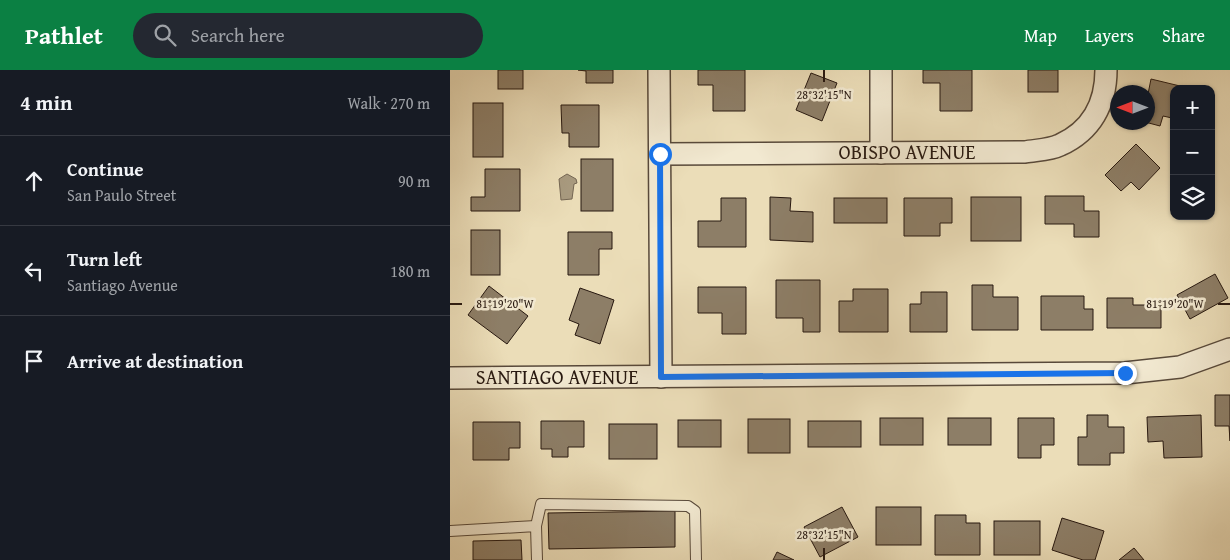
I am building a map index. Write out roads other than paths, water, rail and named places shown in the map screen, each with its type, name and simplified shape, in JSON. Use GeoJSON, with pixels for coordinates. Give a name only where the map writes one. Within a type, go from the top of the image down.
{"type":"FeatureCollection","features":[{"type":"Feature","properties":{"kind":"street"},"geometry":{"type":"LineString","coordinates":[[659,70],[661,377]]}},
{"type":"Feature","properties":{"kind":"street"},"geometry":{"type":"LineString","coordinates":[[881,70],[881,153]]}},
{"type":"Feature","properties":{"kind":"street","name":"OBISPO AVENUE"},"geometry":{"type":"LineString","coordinates":[[660,154],[1025,152],[1059,146],[1086,130],[1097,112],[1106,70]]}},
{"type":"Feature","properties":{"kind":"street","name":"SANTIAGO AVENUE"},"geometry":{"type":"LineString","coordinates":[[450,378],[1125,373],[1180,367],[1230,348]]}},
{"type":"Feature","properties":{"kind":"lane"},"geometry":{"type":"LineString","coordinates":[[537,560],[536,526],[541,504],[688,506],[695,511],[696,560]]}},
{"type":"Feature","properties":{"kind":"lane"},"geometry":{"type":"LineString","coordinates":[[450,530],[536,526]]}}]}
